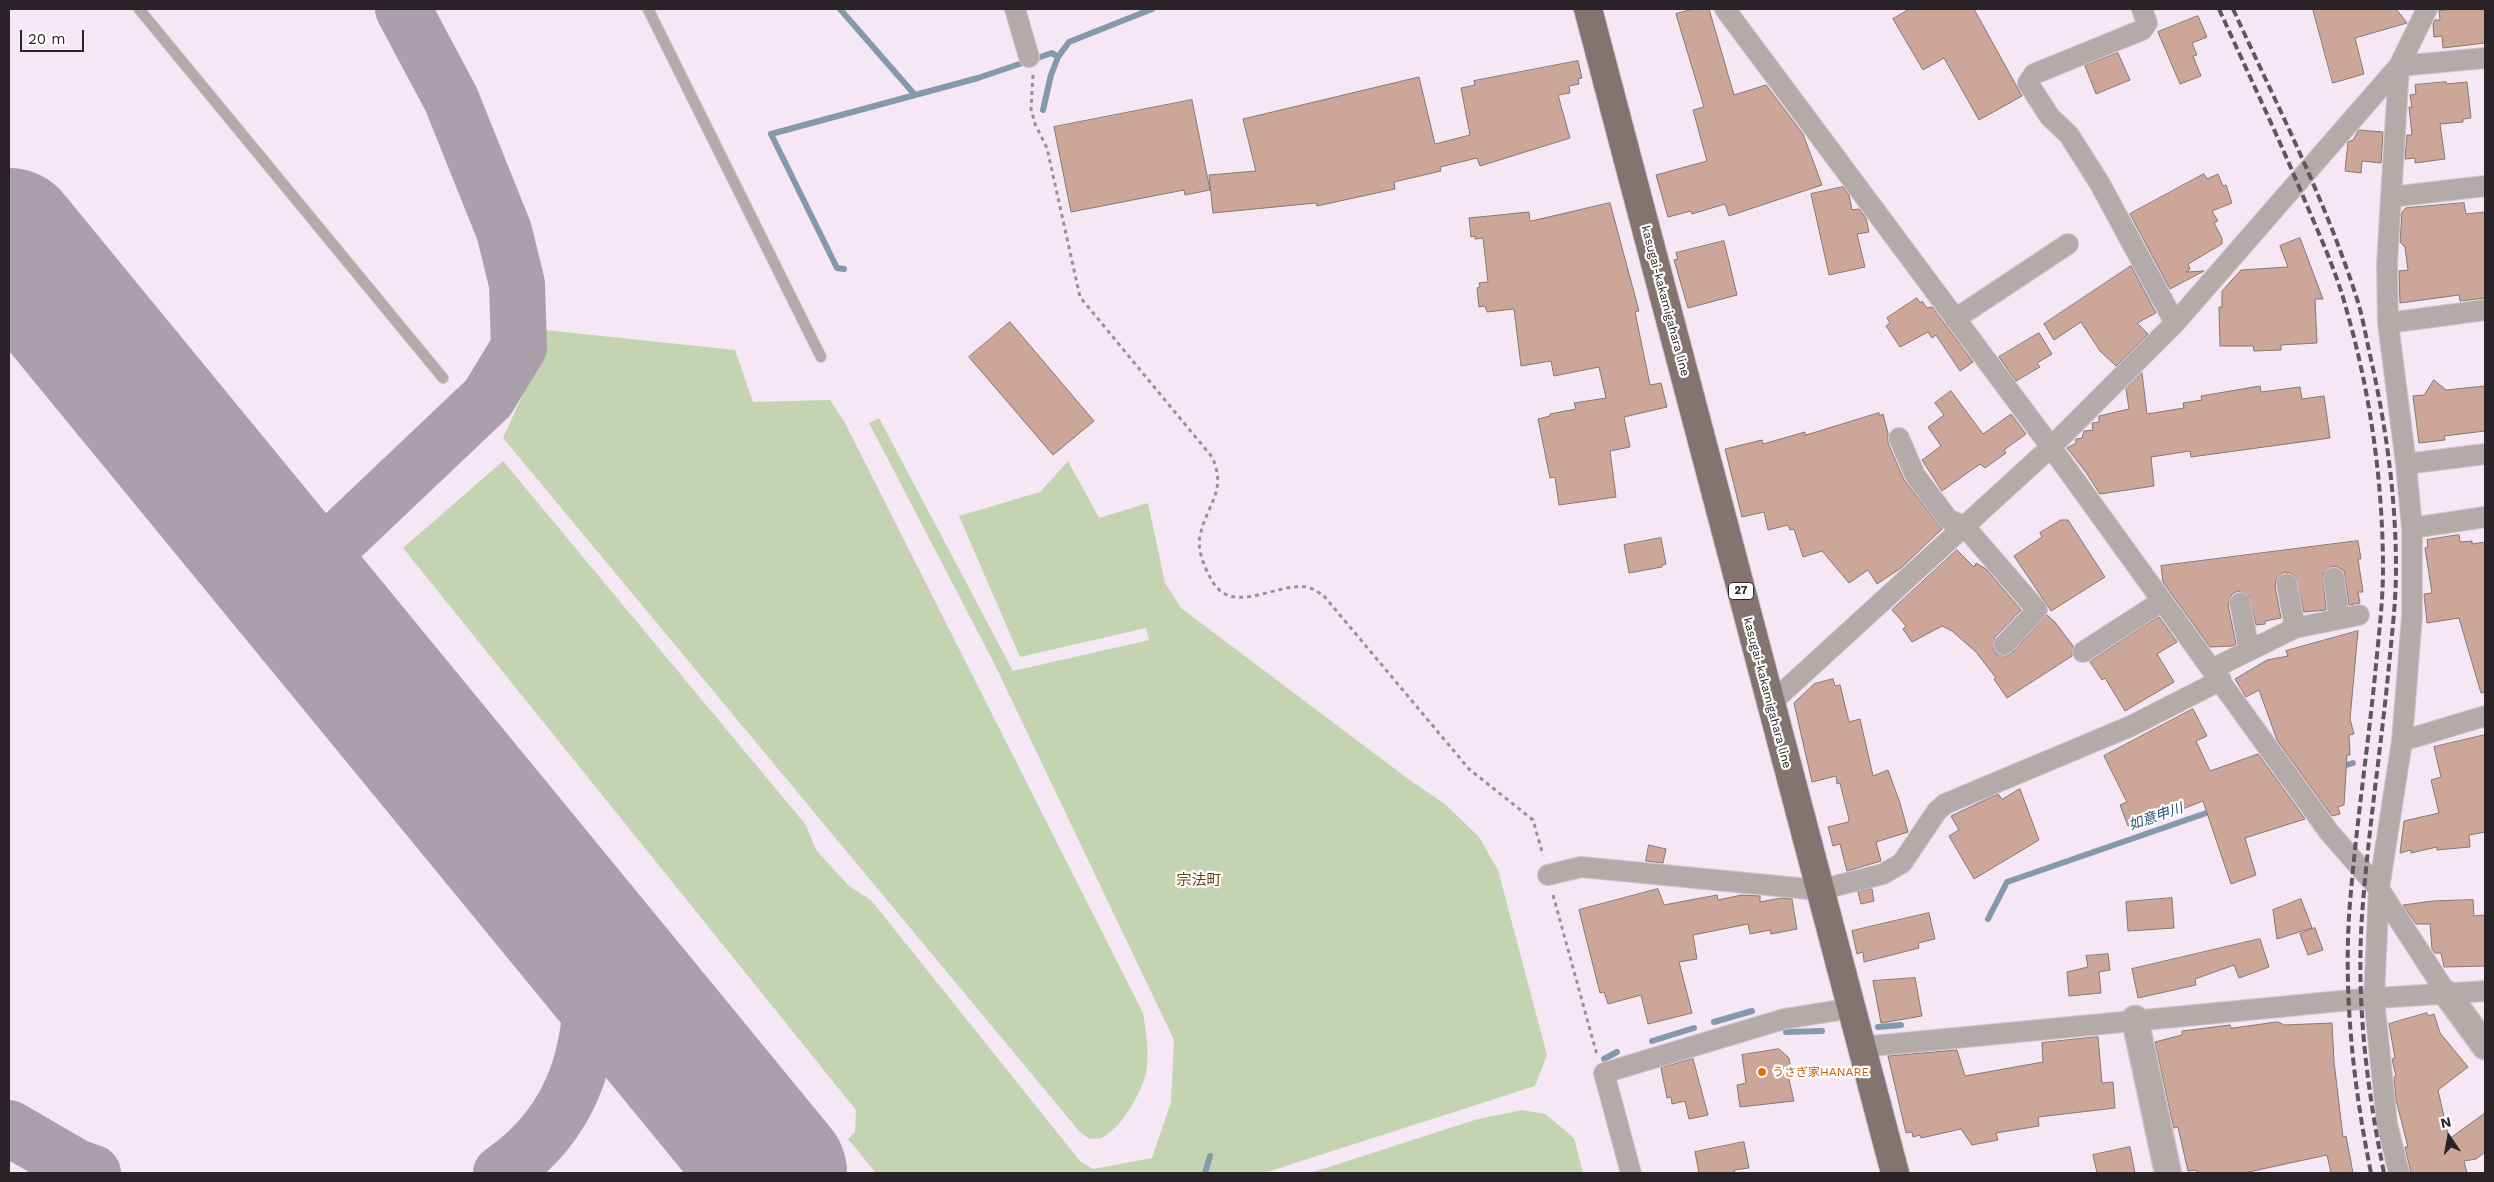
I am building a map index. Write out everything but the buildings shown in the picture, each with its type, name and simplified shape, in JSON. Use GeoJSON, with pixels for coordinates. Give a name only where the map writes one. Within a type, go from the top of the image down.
{"type":"FeatureCollection","features":[{"type":"Feature","properties":{"kind":"main road","name":"kasugai-kakamigahara line"},"geometry":{"type":"LineString","coordinates":[[1588,9],[1895,1173]]}},
{"type":"Feature","properties":{"kind":"street"},"geometry":{"type":"LineString","coordinates":[[1015,9],[1029,57]]}},
{"type":"Feature","properties":{"kind":"street"},"geometry":{"type":"LineString","coordinates":[[1725,9],[2050,447],[2329,832],[2379,889],[2448,994],[2485,1046]]}},
{"type":"Feature","properties":{"kind":"street"},"geometry":{"type":"LineString","coordinates":[[2142,9],[2147,23],[2142,30],[2034,74],[2028,83],[2050,117],[2068,135],[2100,184],[2175,323]]}},
{"type":"Feature","properties":{"kind":"street"},"geometry":{"type":"LineString","coordinates":[[1770,704],[1965,528],[2175,323],[2399,66],[2427,9]]}},
{"type":"Feature","properties":{"kind":"street"},"geometry":{"type":"LineString","coordinates":[[2399,66],[2485,58]]}},
{"type":"Feature","properties":{"kind":"street"},"geometry":{"type":"LineString","coordinates":[[2399,66],[2387,263],[2388,323],[2412,528],[2412,616],[2402,741],[2379,889],[2374,998],[2387,1124],[2399,1173]]}},
{"type":"Feature","properties":{"kind":"street"},"geometry":{"type":"LineString","coordinates":[[2391,197],[2485,186]]}},
{"type":"Feature","properties":{"kind":"street"},"geometry":{"type":"LineString","coordinates":[[1955,319],[2068,244]]}},
{"type":"Feature","properties":{"kind":"street"},"geometry":{"type":"LineString","coordinates":[[2388,323],[2485,310]]}},
{"type":"Feature","properties":{"kind":"street"},"geometry":{"type":"LineString","coordinates":[[1900,438],[1915,475],[1948,519],[1965,528],[2037,610],[2004,645]]}},
{"type":"Feature","properties":{"kind":"street"},"geometry":{"type":"LineString","coordinates":[[2406,464],[2485,454]]}},
{"type":"Feature","properties":{"kind":"street"},"geometry":{"type":"LineString","coordinates":[[2412,528],[2485,517]]}},
{"type":"Feature","properties":{"kind":"street"},"geometry":{"type":"LineString","coordinates":[[2334,578],[2339,619]]}},
{"type":"Feature","properties":{"kind":"street"},"geometry":{"type":"LineString","coordinates":[[2287,584],[2295,628]]}},
{"type":"Feature","properties":{"kind":"street"},"geometry":{"type":"LineString","coordinates":[[2083,652],[2162,601]]}},
{"type":"Feature","properties":{"kind":"street"},"geometry":{"type":"LineString","coordinates":[[2240,603],[2249,650]]}},
{"type":"Feature","properties":{"kind":"street"},"geometry":{"type":"LineString","coordinates":[[1548,875],[1581,867],[1819,890],[1883,874],[1902,863],[1937,811],[1945,804],[2131,726],[2216,674],[2249,650],[2295,628],[2359,615]]}},
{"type":"Feature","properties":{"kind":"street"},"geometry":{"type":"LineString","coordinates":[[2402,741],[2485,716]]}},
{"type":"Feature","properties":{"kind":"street"},"geometry":{"type":"LineString","coordinates":[[1862,1047],[2374,998],[2485,991]]}},
{"type":"Feature","properties":{"kind":"street"},"geometry":{"type":"LineString","coordinates":[[1630,1173],[1604,1073],[1784,1019],[1852,1008]]}},
{"type":"Feature","properties":{"kind":"street"},"geometry":{"type":"LineString","coordinates":[[2135,1020],[2168,1173]]}},
{"type":"Feature","properties":{"kind":"lane"},"geometry":{"type":"LineString","coordinates":[[139,9],[443,378]]}},
{"type":"Feature","properties":{"kind":"lane"},"geometry":{"type":"LineString","coordinates":[[648,9],[821,356]]}},
{"type":"Feature","properties":{"kind":"path"},"geometry":{"type":"LineString","coordinates":[[1029,57],[1034,76],[1031,110],[1035,124],[1048,148],[1080,297],[1212,457],[1216,467],[1217,492],[1199,538],[1200,550],[1212,581],[1225,594],[1234,597],[1245,598],[1297,586],[1310,587],[1324,596],[1469,769],[1533,820],[1596,1054],[1604,1073]]}},
{"type":"Feature","properties":{"kind":"green space"},"geometry":{"type":"Polygon","coordinates":[[[545,330],[735,350],[753,402],[830,400],[845,423],[1143,1013],[1148,1060],[1145,1076],[1131,1107],[1124,1118],[1109,1134],[1101,1138],[1089,1139],[1079,1131],[503,438],[529,381],[545,330]]]}},
{"type":"Feature","properties":{"kind":"green space"},"geometry":{"type":"Polygon","coordinates":[[[879,418],[1013,671],[1149,640],[1146,628],[1020,657],[959,516],[1040,492],[1068,461],[1099,518],[1148,503],[1165,583],[1181,608],[1411,781],[1445,804],[1479,837],[1498,870],[1547,1055],[1535,1086],[1264,1173],[876,1173],[848,1139],[855,1132],[856,1110],[403,548],[503,461],[806,825],[816,850],[849,886],[871,900],[1080,1161],[1093,1169],[1152,1158],[1171,1102],[1174,1040],[994,663],[869,423],[879,418]]]}},
{"type":"Feature","properties":{"kind":"green space"},"geometry":{"type":"Polygon","coordinates":[[[1522,1110],[1545,1114],[1574,1138],[1583,1173],[1310,1173],[1478,1119],[1522,1110]]]}},
{"type":"Feature","properties":{"kind":"waterway"},"geometry":{"type":"LineString","coordinates":[[840,9],[915,95]]}},
{"type":"Feature","properties":{"kind":"waterway"},"geometry":{"type":"LineString","coordinates":[[1043,110],[1051,75],[1058,57],[1069,42],[1152,9]]}},
{"type":"Feature","properties":{"kind":"waterway"},"geometry":{"type":"LineString","coordinates":[[844,269],[837,268],[771,134],[978,78],[1052,53],[1058,57]]}},
{"type":"Feature","properties":{"kind":"waterway","name":"如意申川"},"geometry":{"type":"LineString","coordinates":[[2340,767],[2353,763]]}},
{"type":"Feature","properties":{"kind":"waterway","name":"如意申川"},"geometry":{"type":"LineString","coordinates":[[1988,919],[2007,882],[2215,810]]}},
{"type":"Feature","properties":{"kind":"waterway","name":"如意申川"},"geometry":{"type":"LineString","coordinates":[[1714,1022],[1752,1011]]}},
{"type":"Feature","properties":{"kind":"waterway","name":"如意申川"},"geometry":{"type":"LineString","coordinates":[[1878,1027],[1901,1025]]}},
{"type":"Feature","properties":{"kind":"waterway","name":"如意申川"},"geometry":{"type":"LineString","coordinates":[[1652,1041],[1694,1028]]}},
{"type":"Feature","properties":{"kind":"waterway","name":"如意申川"},"geometry":{"type":"LineString","coordinates":[[1786,1032],[1822,1031]]}},
{"type":"Feature","properties":{"kind":"waterway","name":"如意申川"},"geometry":{"type":"LineString","coordinates":[[1604,1059],[1617,1052]]}},
{"type":"Feature","properties":{"kind":"waterway"},"geometry":{"type":"LineString","coordinates":[[1205,1173],[1210,1156]]}},
{"type":"Feature","properties":{"kind":"taxiway"},"geometry":{"type":"LineString","coordinates":[[292,584],[488,398],[519,347],[517,284],[504,231],[451,99],[403,9]]}},
{"type":"Feature","properties":{"kind":"taxiway"},"geometry":{"type":"LineString","coordinates":[[501,1173],[528,1152],[549,1128],[565,1103],[577,1076],[585,1048],[590,1017],[593,985],[593,952]]}},
{"type":"Feature","properties":{"kind":"taxiway"},"geometry":{"type":"LineString","coordinates":[[9,1128],[76,1167],[93,1173]]}},
{"type":"Feature","properties":{"kind":"runway"},"geometry":{"type":"LineString","coordinates":[[9,239],[776,1173]]}},
{"type":"Feature","properties":{"kind":"railway"},"geometry":{"type":"LineString","coordinates":[[2219,9],[2322,240],[2337,281],[2346,308],[2362,372],[2374,437],[2381,503],[2382,593],[2373,696],[2358,822],[2349,916],[2348,948],[2349,1013],[2355,1077],[2371,1173]]}},
{"type":"Feature","properties":{"kind":"railway"},"geometry":{"type":"LineString","coordinates":[[2233,9],[2316,190],[2345,264],[2363,321],[2376,381],[2389,461],[2396,542],[2393,629],[2368,853],[2361,948],[2364,1046],[2384,1173]]}},
{"type":"Feature","properties":{"kind":"place","name":"うさぎ家HANARE"},"geometry":{"type":"Point","coordinates":[1762,1072]}},
{"type":"Feature","properties":{"kind":"district","name":"宗法町"},"geometry":{"type":"Point","coordinates":[1199,881]}}]}
